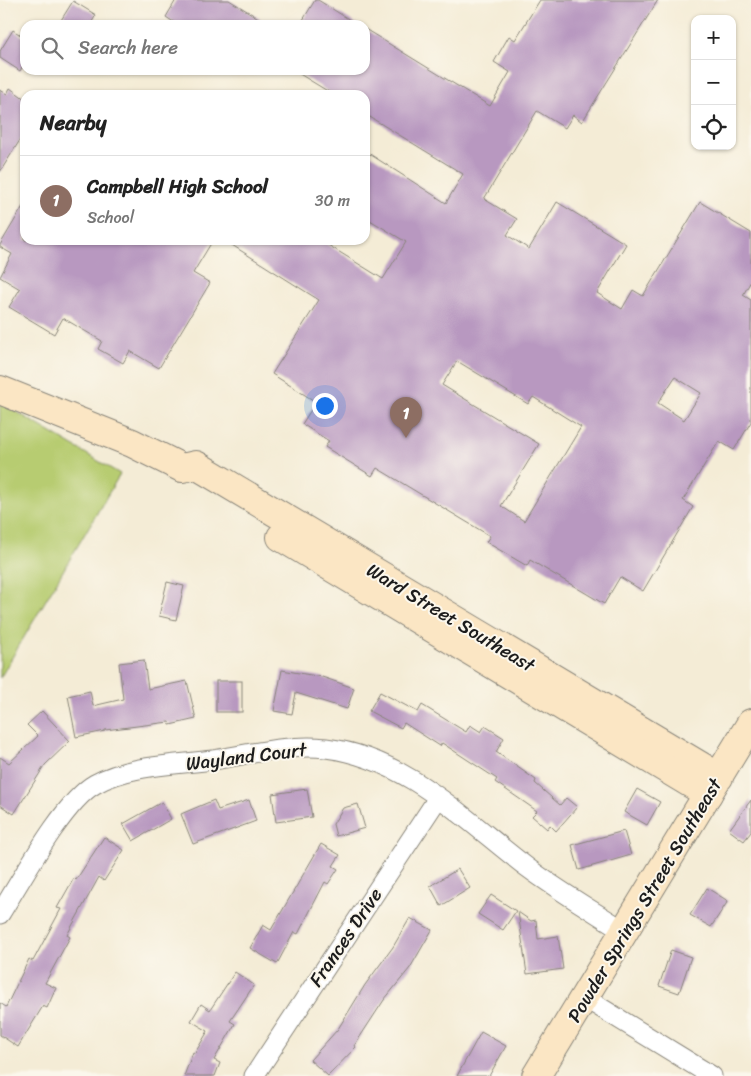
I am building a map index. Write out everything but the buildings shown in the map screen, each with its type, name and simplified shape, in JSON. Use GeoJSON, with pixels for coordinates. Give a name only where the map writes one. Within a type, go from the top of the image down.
{"type":"FeatureCollection","features":[{"type":"Feature","properties":{"kind":"street","name":"Ward Street Southeast"},"geometry":{"type":"LineString","coordinates":[[0,390],[132,443],[182,468],[196,465],[714,786]]}},
{"type":"Feature","properties":{"kind":"street","name":"Powder Springs Street Southeast"},"geometry":{"type":"LineString","coordinates":[[536,1076],[626,932],[751,724]]}},
{"type":"Feature","properties":{"kind":"street","name":"Wayland Court"},"geometry":{"type":"LineString","coordinates":[[0,914],[71,805],[96,784],[128,772],[300,747],[351,752],[377,761],[438,798],[468,819],[528,868],[626,932]]}},
{"type":"Feature","properties":{"kind":"street","name":"Frances Drive"},"geometry":{"type":"LineString","coordinates":[[254,1076],[438,798]]}},
{"type":"Feature","properties":{"kind":"street"},"geometry":{"type":"LineString","coordinates":[[585,998],[712,1076]]}},
{"type":"Feature","properties":{"kind":"green space"},"geometry":{"type":"Polygon","coordinates":[[[0,402],[120,474],[0,678],[0,402]]]}},
{"type":"Feature","properties":{"kind":"place","name":"Campbell High School"},"geometry":{"type":"Point","coordinates":[406,438]}}]}
